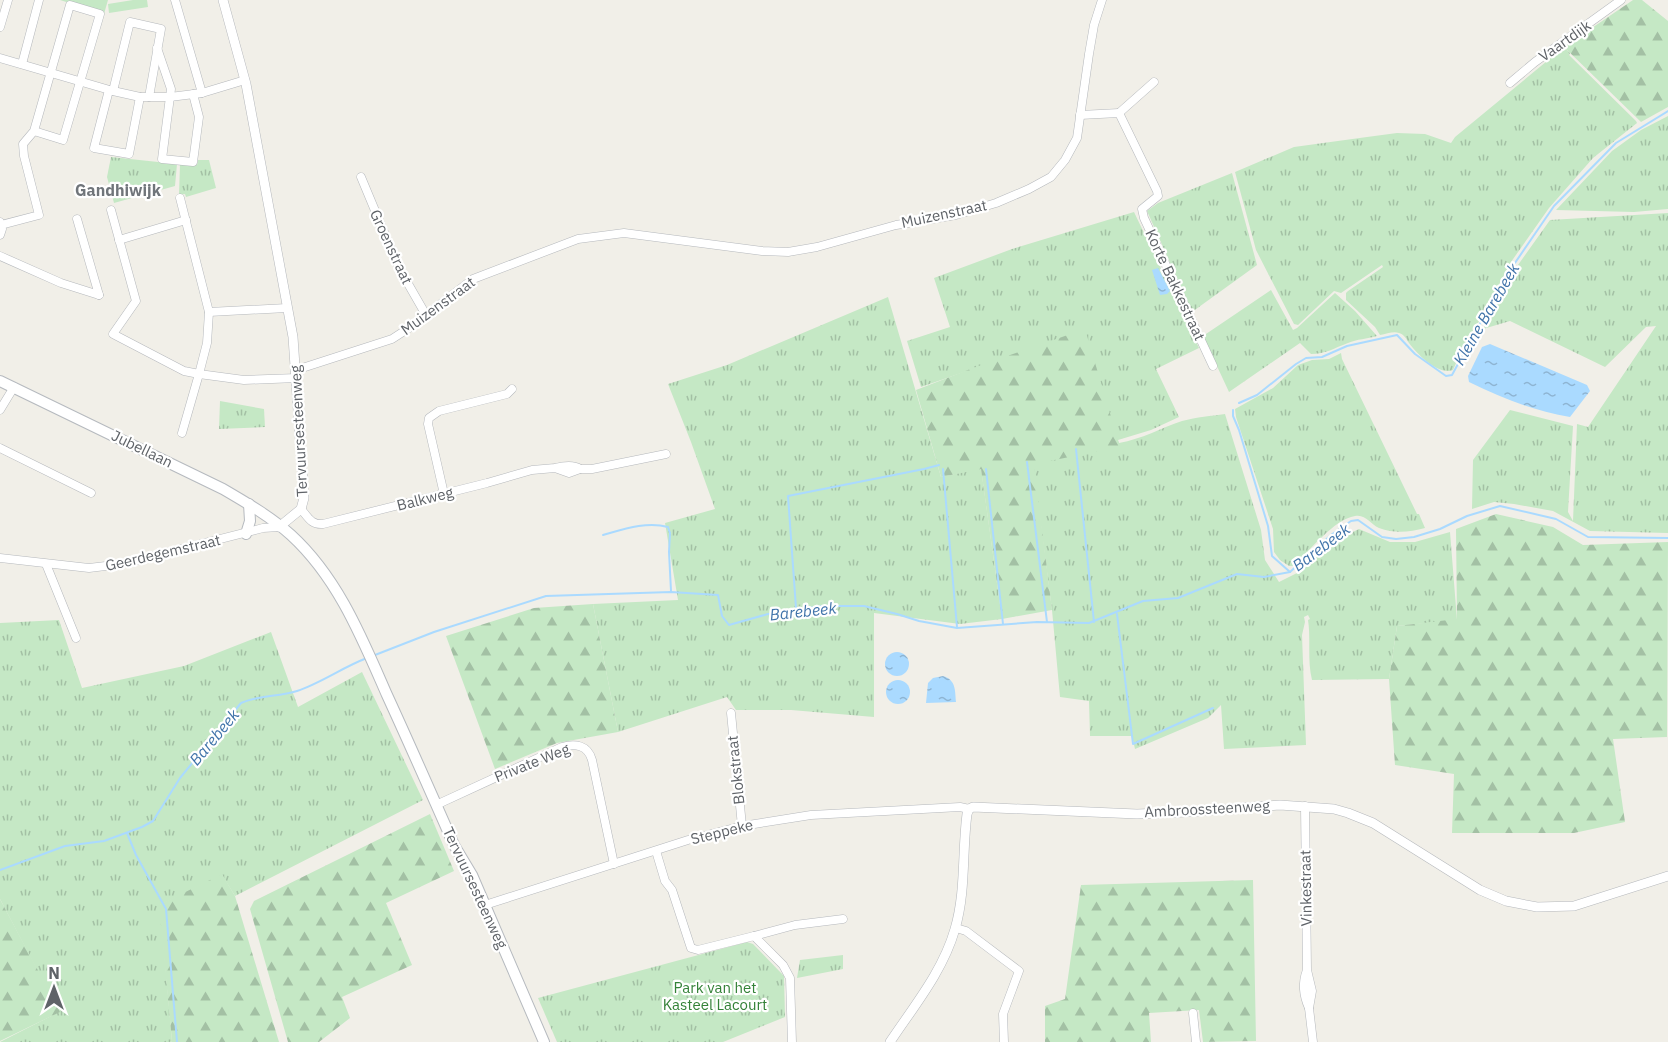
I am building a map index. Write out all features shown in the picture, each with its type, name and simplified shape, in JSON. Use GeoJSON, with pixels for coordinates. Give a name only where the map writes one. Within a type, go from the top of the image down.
{"type":"FeatureCollection","features":[{"type":"Feature","properties":{"kind":"main road","name":"Jubellaan"},"geometry":{"type":"LineString","coordinates":[[0,381],[205,480],[249,504],[279,527]]}},
{"type":"Feature","properties":{"kind":"main road"},"geometry":{"type":"LineString","coordinates":[[246,534],[251,518],[249,504]]}},
{"type":"Feature","properties":{"kind":"main road","name":"Tervuursesteenweg"},"geometry":{"type":"LineString","coordinates":[[279,527],[290,534],[308,552],[335,587],[367,647],[544,1042]]}},
{"type":"Feature","properties":{"kind":"street"},"geometry":{"type":"LineString","coordinates":[[0,27],[8,0]]}},
{"type":"Feature","properties":{"kind":"street"},"geometry":{"type":"LineString","coordinates":[[22,64],[39,0]]}},
{"type":"Feature","properties":{"kind":"street"},"geometry":{"type":"LineString","coordinates":[[157,48],[171,89],[162,159],[193,162],[199,117],[198,93],[175,0]]}},
{"type":"Feature","properties":{"kind":"street","name":"Tervuursesteenweg"},"geometry":{"type":"LineString","coordinates":[[223,0],[245,80],[297,374],[304,498],[301,509],[279,527]]}},
{"type":"Feature","properties":{"kind":"street","name":"Muizenstraat"},"geometry":{"type":"LineString","coordinates":[[119,240],[136,301],[113,334],[184,371],[244,380],[297,374],[392,339],[473,279],[565,243],[595,236],[624,233],[762,251],[788,252],[817,247],[896,225],[956,214],[996,203],[1029,189],[1051,177],[1065,160],[1077,138],[1089,54],[1102,0]]}},
{"type":"Feature","properties":{"kind":"street","name":"Vaartdijk"},"geometry":{"type":"LineString","coordinates":[[1510,83],[1535,62],[1621,0]]}},
{"type":"Feature","properties":{"kind":"street"},"geometry":{"type":"LineString","coordinates":[[0,236],[2,229],[0,223],[39,215],[23,144],[34,131],[70,5],[100,14],[63,140],[34,131]]}},
{"type":"Feature","properties":{"kind":"street"},"geometry":{"type":"LineString","coordinates":[[130,22],[161,29],[129,154],[94,148],[111,91],[130,22]]}},
{"type":"Feature","properties":{"kind":"street"},"geometry":{"type":"LineString","coordinates":[[0,58],[111,91],[145,97],[170,97],[198,93],[245,80]]}},
{"type":"Feature","properties":{"kind":"street"},"geometry":{"type":"LineString","coordinates":[[1080,115],[1119,113],[1154,82]]}},
{"type":"Feature","properties":{"kind":"street","name":"Korte Bakkestraat"},"geometry":{"type":"LineString","coordinates":[[1119,113],[1157,191],[1158,196],[1142,209],[1144,218],[1214,366]]}},
{"type":"Feature","properties":{"kind":"street","name":"Groenstraat"},"geometry":{"type":"LineString","coordinates":[[361,177],[399,268],[426,315]]}},
{"type":"Feature","properties":{"kind":"street"},"geometry":{"type":"LineString","coordinates":[[180,198],[209,312],[207,343],[182,433]]}},
{"type":"Feature","properties":{"kind":"street"},"geometry":{"type":"LineString","coordinates":[[111,210],[119,240],[186,220]]}},
{"type":"Feature","properties":{"kind":"street"},"geometry":{"type":"LineString","coordinates":[[0,256],[61,283],[99,295],[77,219]]}},
{"type":"Feature","properties":{"kind":"street"},"geometry":{"type":"LineString","coordinates":[[209,312],[287,308]]}},
{"type":"Feature","properties":{"kind":"street"},"geometry":{"type":"LineString","coordinates":[[0,410],[14,387]]}},
{"type":"Feature","properties":{"kind":"street"},"geometry":{"type":"LineString","coordinates":[[444,494],[428,424],[429,418],[439,411],[507,394],[512,389]]}},
{"type":"Feature","properties":{"kind":"street"},"geometry":{"type":"LineString","coordinates":[[0,448],[91,493]]}},
{"type":"Feature","properties":{"kind":"street","name":"Balkweg"},"geometry":{"type":"LineString","coordinates":[[301,509],[311,522],[323,524],[532,470],[555,468],[569,473],[580,469],[592,470],[666,454]]}},
{"type":"Feature","properties":{"kind":"street","name":"Geerdegemstraat"},"geometry":{"type":"LineString","coordinates":[[0,558],[88,568],[122,564],[263,528],[279,527]]}},
{"type":"Feature","properties":{"kind":"street"},"geometry":{"type":"LineString","coordinates":[[46,564],[76,638]]}},
{"type":"Feature","properties":{"kind":"street","name":"Blokstraat"},"geometry":{"type":"LineString","coordinates":[[731,713],[742,826]]}},
{"type":"Feature","properties":{"kind":"street","name":"Private Weg"},"geometry":{"type":"LineString","coordinates":[[436,805],[562,747],[581,746],[592,760],[614,864]]}},
{"type":"Feature","properties":{"kind":"street","name":"Ambroossteenweg"},"geometry":{"type":"LineString","coordinates":[[969,810],[973,807],[985,806],[1137,814],[1280,805],[1305,806],[1348,813],[1373,823],[1480,890],[1520,905],[1543,908],[1567,907],[1668,876]]}},
{"type":"Feature","properties":{"kind":"street","name":"Vinkestraat"},"geometry":{"type":"LineString","coordinates":[[1305,806],[1307,970],[1304,988],[1313,1042]]}},
{"type":"Feature","properties":{"kind":"street","name":"Steppeke"},"geometry":{"type":"LineString","coordinates":[[484,905],[656,851],[742,826],[782,818],[960,807],[969,810]]}},
{"type":"Feature","properties":{"kind":"street"},"geometry":{"type":"LineString","coordinates":[[890,1042],[934,976],[956,928],[969,810]]}},
{"type":"Feature","properties":{"kind":"street"},"geometry":{"type":"LineString","coordinates":[[656,851],[664,881],[672,890],[693,950],[795,925],[843,919]]}},
{"type":"Feature","properties":{"kind":"street"},"geometry":{"type":"LineString","coordinates":[[956,928],[966,931],[1020,971],[1003,1014],[1004,1042]]}},
{"type":"Feature","properties":{"kind":"street"},"geometry":{"type":"LineString","coordinates":[[754,936],[783,965],[790,978],[792,1042]]}},
{"type":"Feature","properties":{"kind":"street"},"geometry":{"type":"LineString","coordinates":[[1193,1013],[1196,1042]]}},
{"type":"Feature","properties":{"kind":"green space"},"geometry":{"type":"Polygon","coordinates":[[[60,0],[108,0],[104,14],[60,0]]]}},
{"type":"Feature","properties":{"kind":"green space"},"geometry":{"type":"Polygon","coordinates":[[[147,0],[148,7],[109,13],[108,4],[147,0]]]}},
{"type":"Feature","properties":{"kind":"green space"},"geometry":{"type":"Polygon","coordinates":[[[1633,0],[1642,0],[1668,21],[1668,107],[1641,122],[1564,47],[1633,0]]]}},
{"type":"Feature","properties":{"kind":"green space"},"geometry":{"type":"Polygon","coordinates":[[[1564,47],[1570,53],[1569,55],[1637,123],[1593,158],[1549,208],[1511,262],[1463,347],[1453,370],[1441,370],[1429,363],[1401,334],[1394,332],[1380,335],[1375,327],[1346,300],[1348,291],[1383,267],[1382,265],[1341,293],[1334,291],[1298,325],[1294,324],[1256,250],[1235,172],[1294,147],[1367,137],[1397,133],[1425,134],[1451,143],[1455,137],[1564,47]]]}},
{"type":"Feature","properties":{"kind":"green space"},"geometry":{"type":"Polygon","coordinates":[[[1668,116],[1668,209],[1634,212],[1556,210],[1612,151],[1641,130],[1668,116]]]}},
{"type":"Feature","properties":{"kind":"green space"},"geometry":{"type":"Polygon","coordinates":[[[111,157],[177,164],[175,186],[114,203],[107,177],[111,157]]]}},
{"type":"Feature","properties":{"kind":"green space"},"geometry":{"type":"Polygon","coordinates":[[[198,160],[209,160],[216,188],[186,197],[185,194],[179,195],[180,164],[197,165],[198,160]]]}},
{"type":"Feature","properties":{"kind":"green space"},"geometry":{"type":"Polygon","coordinates":[[[1232,173],[1257,265],[1192,312],[1147,211],[1158,203],[1232,173]]]}},
{"type":"Feature","properties":{"kind":"green space"},"geometry":{"type":"Polygon","coordinates":[[[1134,212],[1199,348],[1156,369],[1179,417],[1151,430],[1118,440],[1119,443],[1182,421],[1225,414],[1261,530],[1265,560],[1279,582],[1301,571],[1332,542],[1359,529],[1390,542],[1415,542],[1450,532],[1457,620],[1397,626],[1389,679],[1312,680],[1308,620],[1310,619],[1308,615],[1304,617],[1302,635],[1306,745],[1224,749],[1221,705],[1208,718],[1135,749],[1132,736],[1090,736],[1089,701],[1060,697],[1052,610],[1033,464],[1047,343],[921,387],[907,341],[950,327],[934,278],[1012,249],[1134,212]]]}},
{"type":"Feature","properties":{"kind":"green space"},"geometry":{"type":"Polygon","coordinates":[[[1668,213],[1668,533],[1590,531],[1553,511],[1514,504],[1494,502],[1472,509],[1473,460],[1510,410],[1573,426],[1568,512],[1573,521],[1577,424],[1588,427],[1656,326],[1646,327],[1605,367],[1510,321],[1483,329],[1518,265],[1550,220],[1668,213]]]}},
{"type":"Feature","properties":{"kind":"green space"},"geometry":{"type":"Polygon","coordinates":[[[1271,290],[1293,330],[1335,293],[1377,336],[1316,354],[1311,354],[1300,343],[1229,392],[1203,336],[1271,290]]]}},
{"type":"Feature","properties":{"kind":"green space"},"geometry":{"type":"Polygon","coordinates":[[[888,297],[941,477],[981,468],[1002,619],[960,624],[874,613],[874,717],[791,710],[736,710],[727,697],[618,732],[593,604],[678,600],[665,523],[715,509],[668,384],[727,365],[888,297]]]}},
{"type":"Feature","properties":{"kind":"green space"},"geometry":{"type":"Polygon","coordinates":[[[1085,329],[1120,447],[1034,464],[1052,610],[1002,619],[981,469],[941,477],[916,390],[1085,329]]]}},
{"type":"Feature","properties":{"kind":"green space"},"geometry":{"type":"Polygon","coordinates":[[[1341,353],[1425,528],[1397,532],[1379,528],[1362,516],[1347,518],[1322,537],[1293,566],[1289,566],[1274,552],[1273,529],[1235,409],[1273,388],[1298,365],[1312,360],[1329,359],[1341,353]]]}},
{"type":"Feature","properties":{"kind":"green space"},"geometry":{"type":"Polygon","coordinates":[[[220,401],[264,409],[265,427],[219,429],[220,401]]]}},
{"type":"Feature","properties":{"kind":"green space"},"geometry":{"type":"Polygon","coordinates":[[[1496,514],[1553,527],[1583,545],[1668,542],[1667,737],[1613,739],[1625,822],[1574,833],[1452,833],[1454,774],[1395,765],[1389,679],[1397,626],[1457,619],[1456,529],[1496,514]]]}},
{"type":"Feature","properties":{"kind":"green space"},"geometry":{"type":"Polygon","coordinates":[[[593,604],[618,732],[557,743],[495,769],[446,636],[534,608],[593,604]]]}},
{"type":"Feature","properties":{"kind":"green space"},"geometry":{"type":"Polygon","coordinates":[[[59,620],[82,688],[184,666],[271,632],[298,707],[362,672],[423,800],[235,896],[222,875],[160,905],[172,1041],[170,1042],[0,1042],[59,1012],[0,899],[0,623],[59,620]]]}},
{"type":"Feature","properties":{"kind":"green space"},"geometry":{"type":"Polygon","coordinates":[[[430,814],[454,871],[386,903],[412,965],[342,997],[350,1018],[319,1042],[288,1042],[250,909],[254,901],[430,814]]]}},
{"type":"Feature","properties":{"kind":"green space"},"geometry":{"type":"Polygon","coordinates":[[[222,874],[235,896],[279,1042],[170,1042],[172,1041],[159,905],[222,874]]]}},
{"type":"Feature","properties":{"kind":"green space"},"geometry":{"type":"Polygon","coordinates":[[[1253,880],[1256,1041],[1203,1042],[1199,1010],[1149,1013],[1151,1042],[1045,1042],[1045,1006],[1065,999],[1081,885],[1253,880]]]}},
{"type":"Feature","properties":{"kind":"green space"},"geometry":{"type":"Polygon","coordinates":[[[0,899],[60,1012],[0,1041],[0,899]]]}},
{"type":"Feature","properties":{"kind":"green space","name":"Park van het Kasteel Lacourt"},"geometry":{"type":"Polygon","coordinates":[[[747,942],[753,944],[784,976],[785,1017],[723,1042],[557,1042],[538,998],[747,942]]]}},
{"type":"Feature","properties":{"kind":"green space"},"geometry":{"type":"Polygon","coordinates":[[[843,955],[843,969],[797,978],[800,960],[843,955]]]}},
{"type":"Feature","properties":{"kind":"water"},"geometry":{"type":"Polygon","coordinates":[[[1158,268],[1170,291],[1167,294],[1160,295],[1152,270],[1158,268]]]}},
{"type":"Feature","properties":{"kind":"water"},"geometry":{"type":"Polygon","coordinates":[[[1490,344],[1587,385],[1590,391],[1570,417],[1518,403],[1469,382],[1468,376],[1482,347],[1490,344]]]}},
{"type":"Feature","properties":{"kind":"water"},"geometry":{"type":"Polygon","coordinates":[[[897,652],[906,655],[909,664],[906,673],[897,676],[888,673],[885,664],[888,655],[897,652]]]}},
{"type":"Feature","properties":{"kind":"water"},"geometry":{"type":"Polygon","coordinates":[[[943,676],[953,683],[956,702],[926,703],[928,683],[933,678],[943,676]]]}},
{"type":"Feature","properties":{"kind":"water"},"geometry":{"type":"Polygon","coordinates":[[[898,680],[907,683],[910,692],[907,701],[898,704],[889,701],[886,692],[889,683],[898,680]]]}},
{"type":"Feature","properties":{"kind":"waterway","name":"Kleine Barebeek"},"geometry":{"type":"LineString","coordinates":[[1239,403],[1257,395],[1306,358],[1322,357],[1347,346],[1397,335],[1415,354],[1446,376],[1452,375],[1506,276],[1554,206],[1616,143],[1668,111]]}},
{"type":"Feature","properties":{"kind":"waterway"},"geometry":{"type":"LineString","coordinates":[[1233,410],[1268,526],[1272,556],[1290,572]]}},
{"type":"Feature","properties":{"kind":"waterway"},"geometry":{"type":"LineString","coordinates":[[1076,449],[1094,622]]}},
{"type":"Feature","properties":{"kind":"waterway"},"geometry":{"type":"LineString","coordinates":[[1027,462],[1047,622]]}},
{"type":"Feature","properties":{"kind":"waterway"},"geometry":{"type":"LineString","coordinates":[[796,608],[788,496],[939,465]]}},
{"type":"Feature","properties":{"kind":"waterway"},"geometry":{"type":"LineString","coordinates":[[943,469],[957,627]]}},
{"type":"Feature","properties":{"kind":"waterway"},"geometry":{"type":"LineString","coordinates":[[986,469],[1003,624]]}},
{"type":"Feature","properties":{"kind":"waterway","name":"Barebeek"},"geometry":{"type":"LineString","coordinates":[[375,655],[434,632],[546,596],[671,592],[718,595],[722,616],[729,625],[768,614],[823,606],[864,606],[919,621],[957,628],[1037,622],[1089,623],[1143,601],[1178,598],[1237,574],[1264,577],[1290,572],[1331,535],[1351,521],[1358,520],[1382,537],[1396,539],[1414,537],[1440,529],[1467,516],[1500,506],[1556,519],[1588,537],[1668,538]]}},
{"type":"Feature","properties":{"kind":"waterway"},"geometry":{"type":"LineString","coordinates":[[603,535],[644,525],[668,527],[671,591]]}},
{"type":"Feature","properties":{"kind":"waterway"},"geometry":{"type":"LineString","coordinates":[[1117,614],[1133,744],[1213,708]]}},
{"type":"Feature","properties":{"kind":"waterway","name":"Barebeek"},"geometry":{"type":"LineString","coordinates":[[0,870],[65,846],[104,841],[153,821],[180,778],[241,703],[297,691],[367,658]]}},
{"type":"Feature","properties":{"kind":"waterway"},"geometry":{"type":"LineString","coordinates":[[127,833],[136,855],[166,909],[177,1042]]}},
{"type":"Feature","properties":{"kind":"district","name":"Gandhiwijk"},"geometry":{"type":"Point","coordinates":[118,190]}}]}
